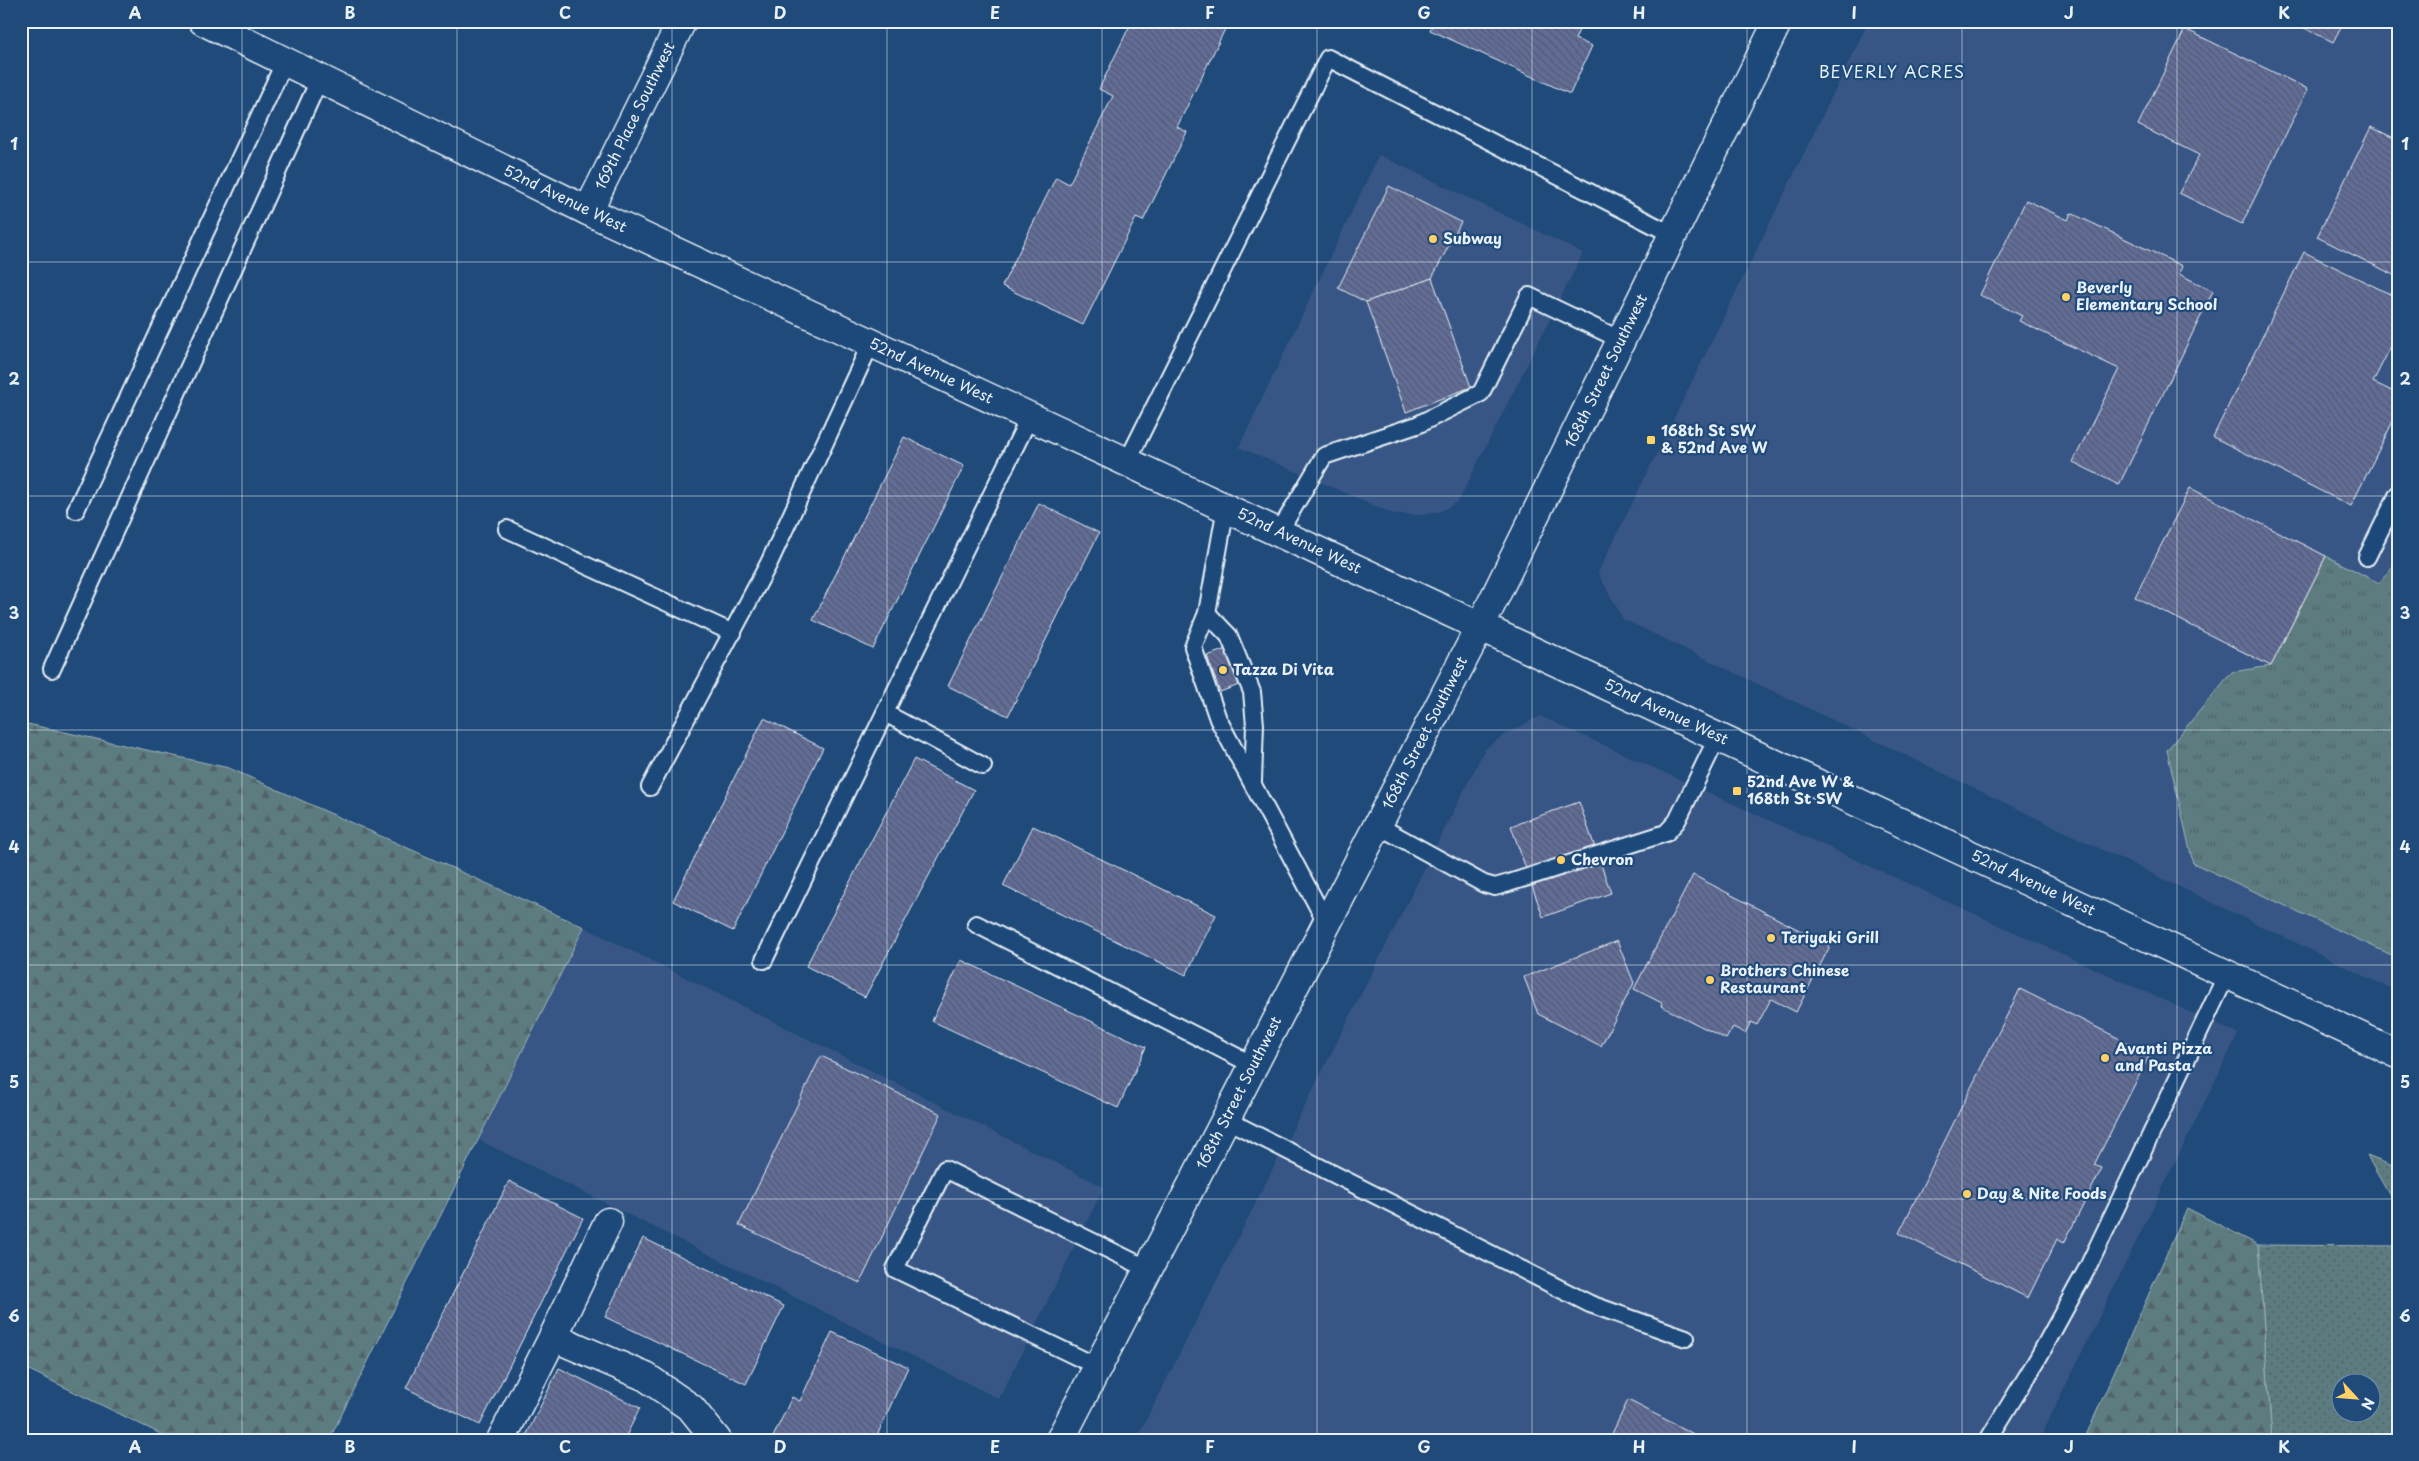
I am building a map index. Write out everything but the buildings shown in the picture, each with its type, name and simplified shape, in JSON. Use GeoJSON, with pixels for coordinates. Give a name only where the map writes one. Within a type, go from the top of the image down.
{"type":"FeatureCollection","features":[{"type":"Feature","properties":{"kind":"street","name":"52nd Avenue West"},"geometry":{"type":"LineString","coordinates":[[203,21],[588,211],[1481,625],[2398,1054]]}},
{"type":"Feature","properties":{"kind":"street","name":"169th Place Southwest"},"geometry":{"type":"LineString","coordinates":[[588,211],[682,21]]}},
{"type":"Feature","properties":{"kind":"street","name":"168th Street Southwest"},"geometry":{"type":"LineString","coordinates":[[1060,1440],[1481,625],[1778,21]]}},
{"type":"Feature","properties":{"kind":"street"},"geometry":{"type":"LineString","coordinates":[[501,1440],[554,1337],[608,1222]]}},
{"type":"Feature","properties":{"kind":"street"},"geometry":{"type":"LineString","coordinates":[[554,1337],[646,1378],[691,1408],[717,1440]]}},
{"type":"Feature","properties":{"kind":"lane"},"geometry":{"type":"LineString","coordinates":[[1127,462],[1328,58],[1673,235]]}},
{"type":"Feature","properties":{"kind":"lane"},"geometry":{"type":"LineString","coordinates":[[76,510],[285,61]]}},
{"type":"Feature","properties":{"kind":"lane"},"geometry":{"type":"LineString","coordinates":[[52,669],[320,78]]}},
{"type":"Feature","properties":{"kind":"lane"},"geometry":{"type":"LineString","coordinates":[[1279,532],[1324,456],[1417,425],[1481,393],[1529,296],[1621,340]]}},
{"type":"Feature","properties":{"kind":"lane"},"geometry":{"type":"LineString","coordinates":[[650,786],[769,563],[871,343]]}},
{"type":"Feature","properties":{"kind":"lane"},"geometry":{"type":"LineString","coordinates":[[764,960],[1030,416]]}},
{"type":"Feature","properties":{"kind":"lane"},"geometry":{"type":"LineString","coordinates":[[2367,557],[2398,494]]}},
{"type":"Feature","properties":{"kind":"lane"},"geometry":{"type":"LineString","coordinates":[[1226,507],[1207,613],[1193,646],[1218,719],[1253,781],[1327,924]]}},
{"type":"Feature","properties":{"kind":"lane"},"geometry":{"type":"LineString","coordinates":[[507,528],[733,633]]}},
{"type":"Feature","properties":{"kind":"lane"},"geometry":{"type":"LineString","coordinates":[[1207,613],[1229,636],[1252,692],[1255,725],[1253,781]]}},
{"type":"Feature","properties":{"kind":"lane"},"geometry":{"type":"LineString","coordinates":[[885,713],[983,766]]}},
{"type":"Feature","properties":{"kind":"lane"},"geometry":{"type":"LineString","coordinates":[[1377,825],[1484,884],[1495,886],[1509,884],[1666,833],[1677,821],[1718,736]]}},
{"type":"Feature","properties":{"kind":"lane"},"geometry":{"type":"LineString","coordinates":[[976,924],[1253,1065]]}},
{"type":"Feature","properties":{"kind":"lane"},"geometry":{"type":"LineString","coordinates":[[1988,1440],[2037,1360],[2088,1267],[2227,974]]}},
{"type":"Feature","properties":{"kind":"lane"},"geometry":{"type":"LineString","coordinates":[[1225,1119],[1590,1304],[1686,1338]]}},
{"type":"Feature","properties":{"kind":"lane"},"geometry":{"type":"LineString","coordinates":[[1098,1367],[895,1269],[945,1169],[1148,1269]]}},
{"type":"Feature","properties":{"kind":"shaded area","name":"Beverly Elementary School"},"geometry":{"type":"Polygon","coordinates":[[[1869,21],[2398,21],[2398,992],[1623,619],[1598,573],[1869,21]]]}},
{"type":"Feature","properties":{"kind":"shaded area"},"geometry":{"type":"Polygon","coordinates":[[[1379,155],[1583,253],[1458,502],[1441,511],[1422,515],[1394,514],[1239,447],[1379,155]]]}},
{"type":"Feature","properties":{"kind":"shaded area"},"geometry":{"type":"Polygon","coordinates":[[[1540,716],[2238,1034],[2039,1440],[1136,1440],[1485,749],[1507,733],[1540,716]]]}},
{"type":"Feature","properties":{"kind":"shaded area"},"geometry":{"type":"Polygon","coordinates":[[[584,927],[1104,1187],[999,1399],[479,1140],[584,927]]]}},
{"type":"Feature","properties":{"kind":"green space"},"geometry":{"type":"Polygon","coordinates":[[[2326,556],[2379,583],[2398,560],[2398,958],[2193,863],[2167,750],[2232,672],[2271,666],[2326,556]]]}},
{"type":"Feature","properties":{"kind":"green space"},"geometry":{"type":"Polygon","coordinates":[[[23,723],[229,768],[584,927],[329,1440],[173,1440],[21,1366],[21,727],[23,723]]]}},
{"type":"Feature","properties":{"kind":"green space"},"geometry":{"type":"Polygon","coordinates":[[[2367,1156],[2398,1168],[2398,1210],[2367,1156]]]}},
{"type":"Feature","properties":{"kind":"green space"},"geometry":{"type":"Polygon","coordinates":[[[2187,1208],[2258,1245],[2272,1440],[2084,1440],[2187,1208]]]}},
{"type":"Feature","properties":{"kind":"green space"},"geometry":{"type":"Polygon","coordinates":[[[2258,1245],[2398,1246],[2398,1440],[2272,1440],[2258,1245]]]}},
{"type":"Feature","properties":{"kind":"place","name":"Subway"},"geometry":{"type":"Point","coordinates":[1433,239]}},
{"type":"Feature","properties":{"kind":"place","name":"Beverly Elementary School"},"geometry":{"type":"Point","coordinates":[2066,297]}},
{"type":"Feature","properties":{"kind":"place","name":"168th St SW & 52nd Ave W"},"geometry":{"type":"Point","coordinates":[1651,440]}},
{"type":"Feature","properties":{"kind":"place","name":"Tazza Di Vita"},"geometry":{"type":"Point","coordinates":[1223,670]}},
{"type":"Feature","properties":{"kind":"place","name":"52nd Ave W & 168th St SW"},"geometry":{"type":"Point","coordinates":[1737,791]}},
{"type":"Feature","properties":{"kind":"place","name":"Chevron"},"geometry":{"type":"Point","coordinates":[1561,860]}},
{"type":"Feature","properties":{"kind":"place","name":"Teriyaki Grill"},"geometry":{"type":"Point","coordinates":[1771,938]}},
{"type":"Feature","properties":{"kind":"place","name":"Brothers Chinese Restaurant"},"geometry":{"type":"Point","coordinates":[1710,980]}},
{"type":"Feature","properties":{"kind":"place","name":"Avanti Pizza and Pasta"},"geometry":{"type":"Point","coordinates":[2105,1058]}},
{"type":"Feature","properties":{"kind":"place","name":"Day & Nite Foods"},"geometry":{"type":"Point","coordinates":[1967,1194]}},
{"type":"Feature","properties":{"kind":"district","name":"BEVERLY ACRES"},"geometry":{"type":"Point","coordinates":[1892,72]}}]}
